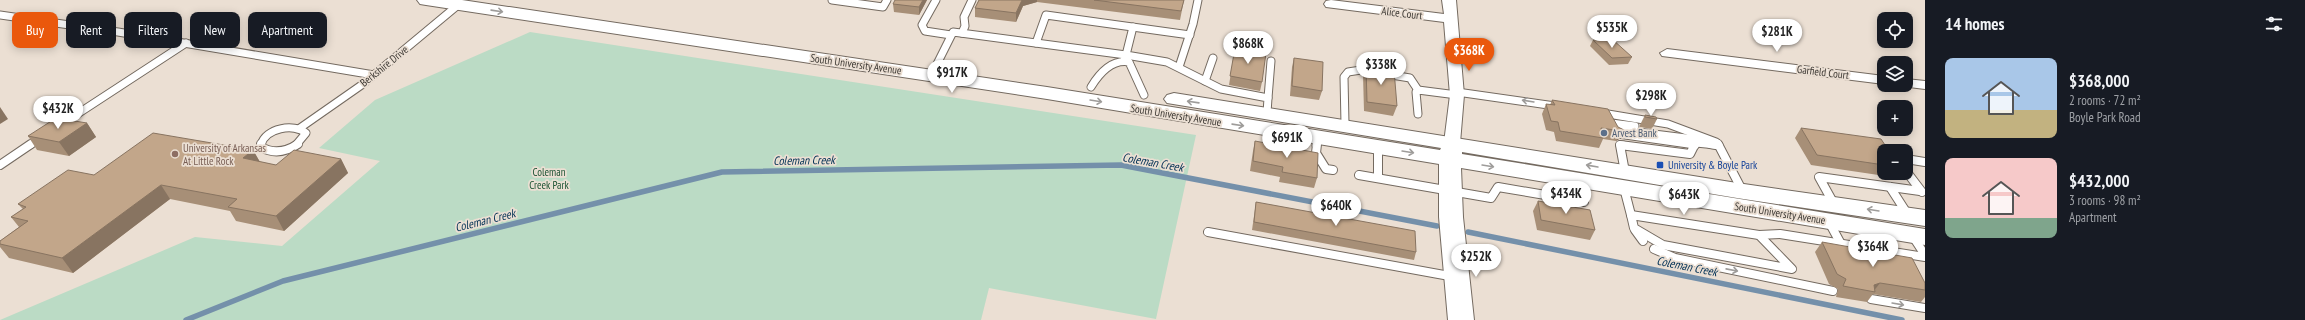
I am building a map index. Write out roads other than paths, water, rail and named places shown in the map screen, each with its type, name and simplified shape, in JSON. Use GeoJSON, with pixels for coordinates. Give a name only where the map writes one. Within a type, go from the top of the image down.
{"type":"FeatureCollection","features":[{"type":"Feature","properties":{"kind":"main road","name":"South University Avenue"},"geometry":{"type":"LineString","coordinates":[[426,0],[461,3],[862,64],[1378,147],[1451,151],[1554,187],[1625,180],[1742,190],[1832,213]]}},
{"type":"Feature","properties":{"kind":"main road","name":"South University Avenue"},"geometry":{"type":"LineString","coordinates":[[516,0],[787,43],[1144,95],[1268,105],[1451,151],[1918,226]]}},
{"type":"Feature","properties":{"kind":"main road"},"geometry":{"type":"LineString","coordinates":[[1451,151],[1450,190],[1461,320]]}},
{"type":"Feature","properties":{"kind":"street"},"geometry":{"type":"LineString","coordinates":[[1449,0],[1457,94],[1451,151]]}},
{"type":"Feature","properties":{"kind":"street","name":"Alice Court"},"geometry":{"type":"LineString","coordinates":[[1331,4],[1450,19]]}},
{"type":"Feature","properties":{"kind":"street","name":"Garfield Court"},"geometry":{"type":"LineString","coordinates":[[1666,53],[1877,79]]}},
{"type":"Feature","properties":{"kind":"street"},"geometry":{"type":"LineString","coordinates":[[1913,84],[1925,85]]}},
{"type":"Feature","properties":{"kind":"lane"},"geometry":{"type":"LineString","coordinates":[[832,0],[882,7],[887,0]]}},
{"type":"Feature","properties":{"kind":"lane"},"geometry":{"type":"LineString","coordinates":[[936,0],[922,25],[925,31],[951,35]]}},
{"type":"Feature","properties":{"kind":"lane"},"geometry":{"type":"LineString","coordinates":[[962,33],[965,26],[964,17],[972,0]]}},
{"type":"Feature","properties":{"kind":"lane"},"geometry":{"type":"LineString","coordinates":[[1179,67],[1190,35],[1198,0]]}},
{"type":"Feature","properties":{"kind":"lane","name":"Berkshire Drive"},"geometry":{"type":"LineString","coordinates":[[300,128],[306,133],[305,137],[290,148],[269,152],[261,147],[263,140],[274,132],[288,128],[300,128],[374,75],[461,3]]}},
{"type":"Feature","properties":{"kind":"lane"},"geometry":{"type":"LineString","coordinates":[[0,15],[186,43],[374,75]]}},
{"type":"Feature","properties":{"kind":"lane"},"geometry":{"type":"LineString","coordinates":[[1036,43],[1046,15],[1190,35]]}},
{"type":"Feature","properties":{"kind":"lane"},"geometry":{"type":"LineString","coordinates":[[1125,58],[1133,27]]}},
{"type":"Feature","properties":{"kind":"lane"},"geometry":{"type":"LineString","coordinates":[[937,64],[953,32],[962,33],[1036,43],[1125,58],[1168,62],[1220,89],[1268,105],[1271,60]]}},
{"type":"Feature","properties":{"kind":"lane"},"geometry":{"type":"LineString","coordinates":[[0,165],[186,43]]}},
{"type":"Feature","properties":{"kind":"lane"},"geometry":{"type":"LineString","coordinates":[[1091,87],[1095,80],[1118,61],[1125,58]]}},
{"type":"Feature","properties":{"kind":"lane"},"geometry":{"type":"LineString","coordinates":[[1125,58],[1129,62],[1144,95]]}},
{"type":"Feature","properties":{"kind":"lane"},"geometry":{"type":"LineString","coordinates":[[1205,81],[1213,58]]}},
{"type":"Feature","properties":{"kind":"lane"},"geometry":{"type":"LineString","coordinates":[[1345,124],[1344,77],[1348,72],[1360,70],[1404,76],[1410,78],[1418,90]]}},
{"type":"Feature","properties":{"kind":"lane"},"geometry":{"type":"LineString","coordinates":[[1418,90],[1560,106]]}},
{"type":"Feature","properties":{"kind":"lane"},"geometry":{"type":"LineString","coordinates":[[1418,90],[1416,92],[1418,114]]}},
{"type":"Feature","properties":{"kind":"lane"},"geometry":{"type":"LineString","coordinates":[[1591,112],[1668,124],[1698,134],[1717,143],[1742,190]]}},
{"type":"Feature","properties":{"kind":"lane"},"geometry":{"type":"LineString","coordinates":[[1607,114],[1617,134],[1693,148]]}},
{"type":"Feature","properties":{"kind":"lane"},"geometry":{"type":"LineString","coordinates":[[1613,126],[1698,134]]}},
{"type":"Feature","properties":{"kind":"lane"},"geometry":{"type":"LineString","coordinates":[[1613,126],[1717,143]]}},
{"type":"Feature","properties":{"kind":"lane"},"geometry":{"type":"LineString","coordinates":[[1285,152],[1299,154],[1308,136]]}},
{"type":"Feature","properties":{"kind":"lane"},"geometry":{"type":"LineString","coordinates":[[1308,136],[1326,169],[1333,170]]}},
{"type":"Feature","properties":{"kind":"lane"},"geometry":{"type":"LineString","coordinates":[[1643,241],[1634,228],[1630,215],[1620,145],[1690,154],[1696,143],[1717,143]]}},
{"type":"Feature","properties":{"kind":"lane"},"geometry":{"type":"LineString","coordinates":[[1378,147],[1378,178]]}},
{"type":"Feature","properties":{"kind":"lane"},"geometry":{"type":"LineString","coordinates":[[1913,161],[1923,164]]}},
{"type":"Feature","properties":{"kind":"lane"},"geometry":{"type":"LineString","coordinates":[[1359,175],[1490,198],[1498,187],[1554,187],[1584,202]]}},
{"type":"Feature","properties":{"kind":"lane"},"geometry":{"type":"LineString","coordinates":[[1841,244],[1819,177],[1922,192]]}},
{"type":"Feature","properties":{"kind":"lane"},"geometry":{"type":"LineString","coordinates":[[1913,180],[1922,192]]}},
{"type":"Feature","properties":{"kind":"lane"},"geometry":{"type":"LineString","coordinates":[[1630,215],[1759,235],[1780,234],[1925,256],[1918,226],[1890,187]]}},
{"type":"Feature","properties":{"kind":"lane"},"geometry":{"type":"LineString","coordinates":[[1634,228],[1663,245],[1792,269],[1759,235]]}},
{"type":"Feature","properties":{"kind":"lane"},"geometry":{"type":"LineString","coordinates":[[1208,232],[1458,278]]}},
{"type":"Feature","properties":{"kind":"lane"},"geometry":{"type":"LineString","coordinates":[[1654,249],[1675,258],[1833,291]]}},
{"type":"Feature","properties":{"kind":"lane"},"geometry":{"type":"LineString","coordinates":[[1871,299],[1925,308]]}},
{"type":"Feature","properties":{"kind":"waterway","name":"Coleman Creek"},"geometry":{"type":"LineString","coordinates":[[186,320],[283,281],[722,172],[1121,165],[1437,226]]}},
{"type":"Feature","properties":{"kind":"waterway","name":"Coleman Creek"},"geometry":{"type":"LineString","coordinates":[[1468,232],[1902,320]]}},
{"type":"Feature","properties":{"kind":"place","name":"Arvest Bank"},"geometry":{"type":"Point","coordinates":[1604,133]}},
{"type":"Feature","properties":{"kind":"place","name":"University of Arkansas At Little Rock"},"geometry":{"type":"Point","coordinates":[175,154]}},
{"type":"Feature","properties":{"kind":"place","name":"University & Boyle Park"},"geometry":{"type":"Point","coordinates":[1660,165]}},
{"type":"Feature","properties":{"kind":"park label","name":"Coleman Creek Park"},"geometry":{"type":"Point","coordinates":[549,178]}}]}
